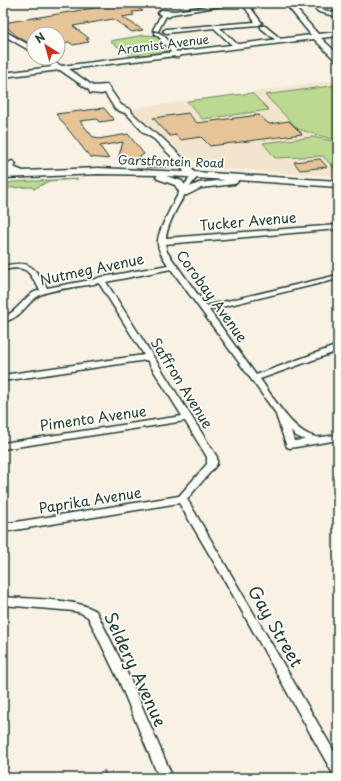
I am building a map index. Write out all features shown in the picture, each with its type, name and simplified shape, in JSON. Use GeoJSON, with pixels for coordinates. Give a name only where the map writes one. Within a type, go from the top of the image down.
{"type":"FeatureCollection","features":[{"type":"Feature","properties":{"kind":"street"},"geometry":{"type":"LineString","coordinates":[[169,13],[226,3]]}},
{"type":"Feature","properties":{"kind":"street"},"geometry":{"type":"LineString","coordinates":[[169,13],[238,3]]}},
{"type":"Feature","properties":{"kind":"street"},"geometry":{"type":"LineString","coordinates":[[161,31],[255,24],[259,22],[244,3]]}},
{"type":"Feature","properties":{"kind":"street"},"geometry":{"type":"LineString","coordinates":[[288,3],[317,38],[338,58]]}},
{"type":"Feature","properties":{"kind":"street"},"geometry":{"type":"LineString","coordinates":[[295,3],[338,47]]}},
{"type":"Feature","properties":{"kind":"street"},"geometry":{"type":"LineString","coordinates":[[310,3],[321,11],[338,15]]}},
{"type":"Feature","properties":{"kind":"street"},"geometry":{"type":"LineString","coordinates":[[161,31],[169,13]]}},
{"type":"Feature","properties":{"kind":"street"},"geometry":{"type":"LineString","coordinates":[[216,27],[236,46]]}},
{"type":"Feature","properties":{"kind":"street"},"geometry":{"type":"LineString","coordinates":[[263,27],[280,41]]}},
{"type":"Feature","properties":{"kind":"street"},"geometry":{"type":"LineString","coordinates":[[161,31],[178,55]]}},
{"type":"Feature","properties":{"kind":"street"},"geometry":{"type":"LineString","coordinates":[[3,32],[26,47]]}},
{"type":"Feature","properties":{"kind":"street"},"geometry":{"type":"LineString","coordinates":[[317,38],[324,33],[338,34]]}},
{"type":"Feature","properties":{"kind":"street"},"geometry":{"type":"LineString","coordinates":[[324,33],[338,37]]}},
{"type":"Feature","properties":{"kind":"street"},"geometry":{"type":"LineString","coordinates":[[3,38],[26,51]]}},
{"type":"Feature","properties":{"kind":"street","name":"Aramist Avenue"},"geometry":{"type":"LineString","coordinates":[[178,55],[236,46],[317,38]]}},
{"type":"Feature","properties":{"kind":"street","name":"Aramist Avenue"},"geometry":{"type":"LineString","coordinates":[[3,77],[317,38]]}},
{"type":"Feature","properties":{"kind":"street"},"geometry":{"type":"LineString","coordinates":[[61,66],[66,68]]}},
{"type":"Feature","properties":{"kind":"street"},"geometry":{"type":"LineString","coordinates":[[63,66],[100,89],[107,98],[134,121],[173,159],[187,182]]}},
{"type":"Feature","properties":{"kind":"street"},"geometry":{"type":"LineString","coordinates":[[152,138],[184,164],[187,182]]}},
{"type":"Feature","properties":{"kind":"street"},"geometry":{"type":"LineString","coordinates":[[148,172],[173,168],[175,166],[173,159]]}},
{"type":"Feature","properties":{"kind":"street"},"geometry":{"type":"LineString","coordinates":[[12,164],[6,168],[12,171],[29,174]]}},
{"type":"Feature","properties":{"kind":"street","name":"Garstfontein Road"},"geometry":{"type":"LineString","coordinates":[[3,175],[99,171],[148,172],[187,182],[236,181],[338,188]]}},
{"type":"Feature","properties":{"kind":"street","name":"Garstfontein Road"},"geometry":{"type":"LineString","coordinates":[[3,180],[74,177],[161,177],[187,182],[338,184]]}},
{"type":"Feature","properties":{"kind":"street"},"geometry":{"type":"LineString","coordinates":[[161,177],[179,183],[187,182],[199,186],[236,181]]}},
{"type":"Feature","properties":{"kind":"street","name":"Corobay Avenue"},"geometry":{"type":"LineString","coordinates":[[187,182],[162,233],[161,241],[163,252],[282,417],[299,434],[316,440]]}},
{"type":"Feature","properties":{"kind":"street","name":"Tucker Avenue"},"geometry":{"type":"LineString","coordinates":[[161,241],[338,227]]}},
{"type":"Feature","properties":{"kind":"street"},"geometry":{"type":"LineString","coordinates":[[3,268],[19,266],[29,267],[44,290]]}},
{"type":"Feature","properties":{"kind":"street","name":"Nutmeg Avenue"},"geometry":{"type":"LineString","coordinates":[[3,320],[16,314],[33,295],[44,290],[173,266]]}},
{"type":"Feature","properties":{"kind":"street"},"geometry":{"type":"LineString","coordinates":[[204,309],[338,277]]}},
{"type":"Feature","properties":{"kind":"street","name":"Saffron Avenue"},"geometry":{"type":"LineString","coordinates":[[100,279],[212,457],[210,468],[182,499]]}},
{"type":"Feature","properties":{"kind":"street"},"geometry":{"type":"LineString","coordinates":[[254,378],[338,348]]}},
{"type":"Feature","properties":{"kind":"street"},"geometry":{"type":"LineString","coordinates":[[3,378],[150,358]]}},
{"type":"Feature","properties":{"kind":"street","name":"Corobay Avenue"},"geometry":{"type":"LineString","coordinates":[[282,417],[290,445],[316,440]]}},
{"type":"Feature","properties":{"kind":"street","name":"Pimento Avenue"},"geometry":{"type":"LineString","coordinates":[[3,446],[188,418]]}},
{"type":"Feature","properties":{"kind":"street"},"geometry":{"type":"LineString","coordinates":[[316,440],[338,436]]}},
{"type":"Feature","properties":{"kind":"street","name":"Paprika Avenue"},"geometry":{"type":"LineString","coordinates":[[3,528],[182,499]]}},
{"type":"Feature","properties":{"kind":"street","name":"Gay Street"},"geometry":{"type":"LineString","coordinates":[[182,499],[338,770]]}},
{"type":"Feature","properties":{"kind":"street","name":"Seldery Avenue"},"geometry":{"type":"LineString","coordinates":[[3,601],[74,607],[84,609],[92,614],[125,681],[166,778]]}},
{"type":"Feature","properties":{"kind":"shaded area"},"geometry":{"type":"Polygon","coordinates":[[[338,80],[338,176],[208,168],[190,159],[128,109],[338,80]]]}},
{"type":"Feature","properties":{"kind":"green space"},"geometry":{"type":"Polygon","coordinates":[[[144,35],[158,36],[169,51],[132,57],[110,41],[144,35]]]}},
{"type":"Feature","properties":{"kind":"green space"},"geometry":{"type":"Polygon","coordinates":[[[338,85],[338,138],[331,139],[298,129],[265,95],[338,85]]]}},
{"type":"Feature","properties":{"kind":"green space"},"geometry":{"type":"Polygon","coordinates":[[[252,93],[269,110],[202,119],[187,101],[252,93]]]}},
{"type":"Feature","properties":{"kind":"green space"},"geometry":{"type":"Polygon","coordinates":[[[313,137],[332,141],[338,140],[338,173],[323,156],[275,158],[263,143],[313,137]]]}},
{"type":"Feature","properties":{"kind":"green space"},"geometry":{"type":"Polygon","coordinates":[[[166,159],[171,165],[170,167],[146,168],[166,159]]]}},
{"type":"Feature","properties":{"kind":"green space"},"geometry":{"type":"Polygon","coordinates":[[[78,179],[49,181],[34,189],[33,187],[6,188],[4,190],[4,185],[12,182],[78,179]]]}},
{"type":"Feature","properties":{"kind":"building"},"geometry":{"type":"Polygon","coordinates":[[[95,3],[131,3],[143,11],[132,12],[134,15],[122,17],[143,30],[132,32],[113,19],[73,26],[90,39],[86,39],[89,42],[73,45],[69,42],[66,43],[66,26],[26,26],[26,42],[19,38],[3,24],[3,23],[100,7],[95,3]]]}},
{"type":"Feature","properties":{"kind":"building"},"geometry":{"type":"Polygon","coordinates":[[[104,108],[114,120],[99,122],[97,119],[80,121],[93,137],[98,139],[128,134],[144,154],[132,159],[118,159],[123,142],[100,146],[109,159],[90,157],[56,114],[104,108]]]}},
{"type":"Feature","properties":{"kind":"building"},"geometry":{"type":"Polygon","coordinates":[[[188,113],[197,123],[259,115],[269,124],[289,121],[302,134],[210,146],[201,137],[180,140],[176,135],[170,136],[153,118],[188,113]]]}},
{"type":"Feature","properties":{"kind":"building"},"geometry":{"type":"Polygon","coordinates":[[[320,159],[327,167],[300,170],[294,162],[320,159]]]}},
{"type":"Feature","properties":{"kind":"waterway"},"geometry":{"type":"LineString","coordinates":[[104,771],[107,778]]}}]}
